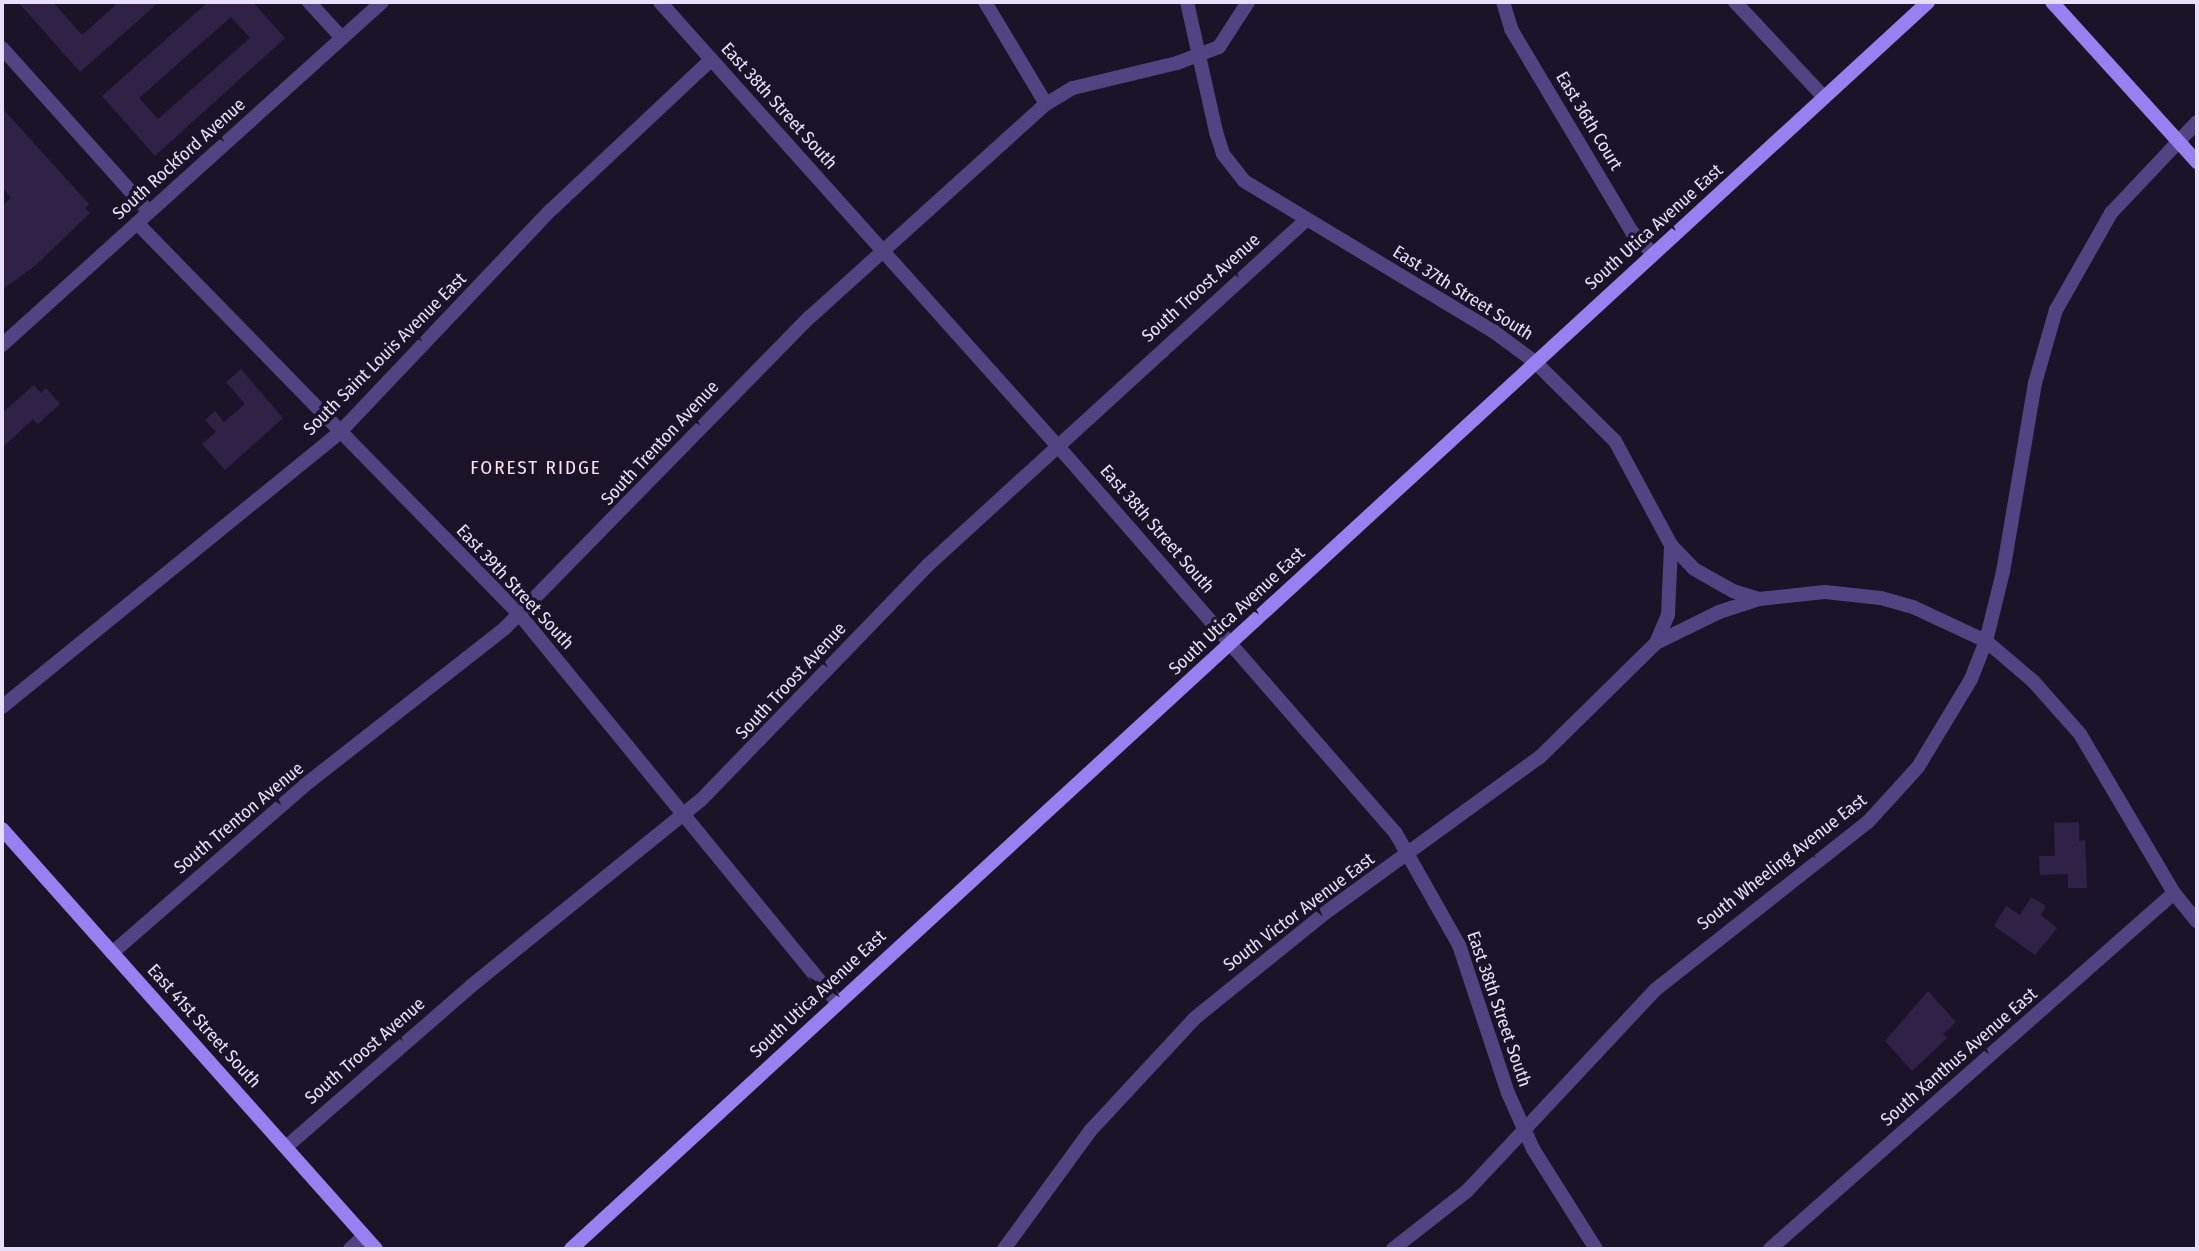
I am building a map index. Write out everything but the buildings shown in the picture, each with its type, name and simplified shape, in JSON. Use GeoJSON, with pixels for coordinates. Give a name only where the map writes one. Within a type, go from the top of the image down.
{"type":"FeatureCollection","features":[{"type":"Feature","properties":{"kind":"street"},"geometry":{"type":"LineString","coordinates":[[309,2],[342,38]]}},
{"type":"Feature","properties":{"kind":"street","name":"South Rockford Avenue"},"geometry":{"type":"LineString","coordinates":[[2,345],[383,2]]}},
{"type":"Feature","properties":{"kind":"street","name":"East 38th Street South"},"geometry":{"type":"LineString","coordinates":[[660,2],[884,250],[1358,785],[1409,854],[1459,946],[1525,1130],[1596,1249]]}},
{"type":"Feature","properties":{"kind":"street"},"geometry":{"type":"LineString","coordinates":[[985,2],[1046,104]]}},
{"type":"Feature","properties":{"kind":"street","name":"East 37th Street South"},"geometry":{"type":"LineString","coordinates":[[1187,2],[1197,57],[1216,132],[1232,168],[1261,195],[1493,331],[1535,362],[1615,441],[1671,545],[1694,569],[1733,591],[1759,598],[1825,592],[1881,598],[1934,615],[1986,641],[2033,681],[2080,734],[2174,893],[2197,921]]}},
{"type":"Feature","properties":{"kind":"street","name":"South Trenton Avenue"},"geometry":{"type":"LineString","coordinates":[[112,953],[305,785],[520,615],[730,396],[884,250],[1046,104],[1073,88],[1197,57],[1219,47],[1248,2]]}},
{"type":"Feature","properties":{"kind":"street","name":"East 36th Court"},"geometry":{"type":"LineString","coordinates":[[1503,2],[1511,29],[1632,232],[1653,254]]}},
{"type":"Feature","properties":{"kind":"street"},"geometry":{"type":"LineString","coordinates":[[1735,2],[1824,97]]}},
{"type":"Feature","properties":{"kind":"street","name":"South Utica Avenue East"},"geometry":{"type":"LineString","coordinates":[[571,1249],[836,1002],[1928,2]]}},
{"type":"Feature","properties":{"kind":"street"},"geometry":{"type":"LineString","coordinates":[[2052,2],[2197,162]]}},
{"type":"Feature","properties":{"kind":"street"},"geometry":{"type":"LineString","coordinates":[[2,48],[149,212]]}},
{"type":"Feature","properties":{"kind":"street","name":"South Saint Louis Avenue East"},"geometry":{"type":"LineString","coordinates":[[2,707],[341,432],[551,210],[711,60]]}},
{"type":"Feature","properties":{"kind":"street","name":"South Wheeling Avenue East"},"geometry":{"type":"LineString","coordinates":[[1392,1249],[1450,1207],[1655,990],[1868,822],[1894,796],[1937,740],[1986,641],[2003,572],[2035,383],[2056,310],[2111,213],[2197,122]]}},
{"type":"Feature","properties":{"kind":"street","name":"South Troost Avenue"},"geometry":{"type":"LineString","coordinates":[[286,1147],[471,986],[685,815],[786,716],[928,565],[1056,445],[1306,220]]}},
{"type":"Feature","properties":{"kind":"street","name":"East 39th Street South"},"geometry":{"type":"LineString","coordinates":[[137,223],[520,615],[836,1002]]}},
{"type":"Feature","properties":{"kind":"street","name":"South Victor Avenue East"},"geometry":{"type":"LineString","coordinates":[[1656,643],[1668,615],[1671,545]]}},
{"type":"Feature","properties":{"kind":"street","name":"South Victor Avenue East"},"geometry":{"type":"LineString","coordinates":[[1004,1249],[1090,1131],[1195,1018],[1260,962],[1540,757],[1656,643],[1719,612],[1759,598]]}},
{"type":"Feature","properties":{"kind":"street","name":"East 41st Street South"},"geometry":{"type":"LineString","coordinates":[[2,830],[376,1249]]}},
{"type":"Feature","properties":{"kind":"street","name":"South Xanthus Avenue East"},"geometry":{"type":"LineString","coordinates":[[1770,1249],[2174,893]]}},
{"type":"Feature","properties":{"kind":"street"},"geometry":{"type":"LineString","coordinates":[[350,1249],[364,1236]]}},
{"type":"Feature","properties":{"kind":"district","name":"FOREST RIDGE"},"geometry":{"type":"Point","coordinates":[536,468]}}]}
